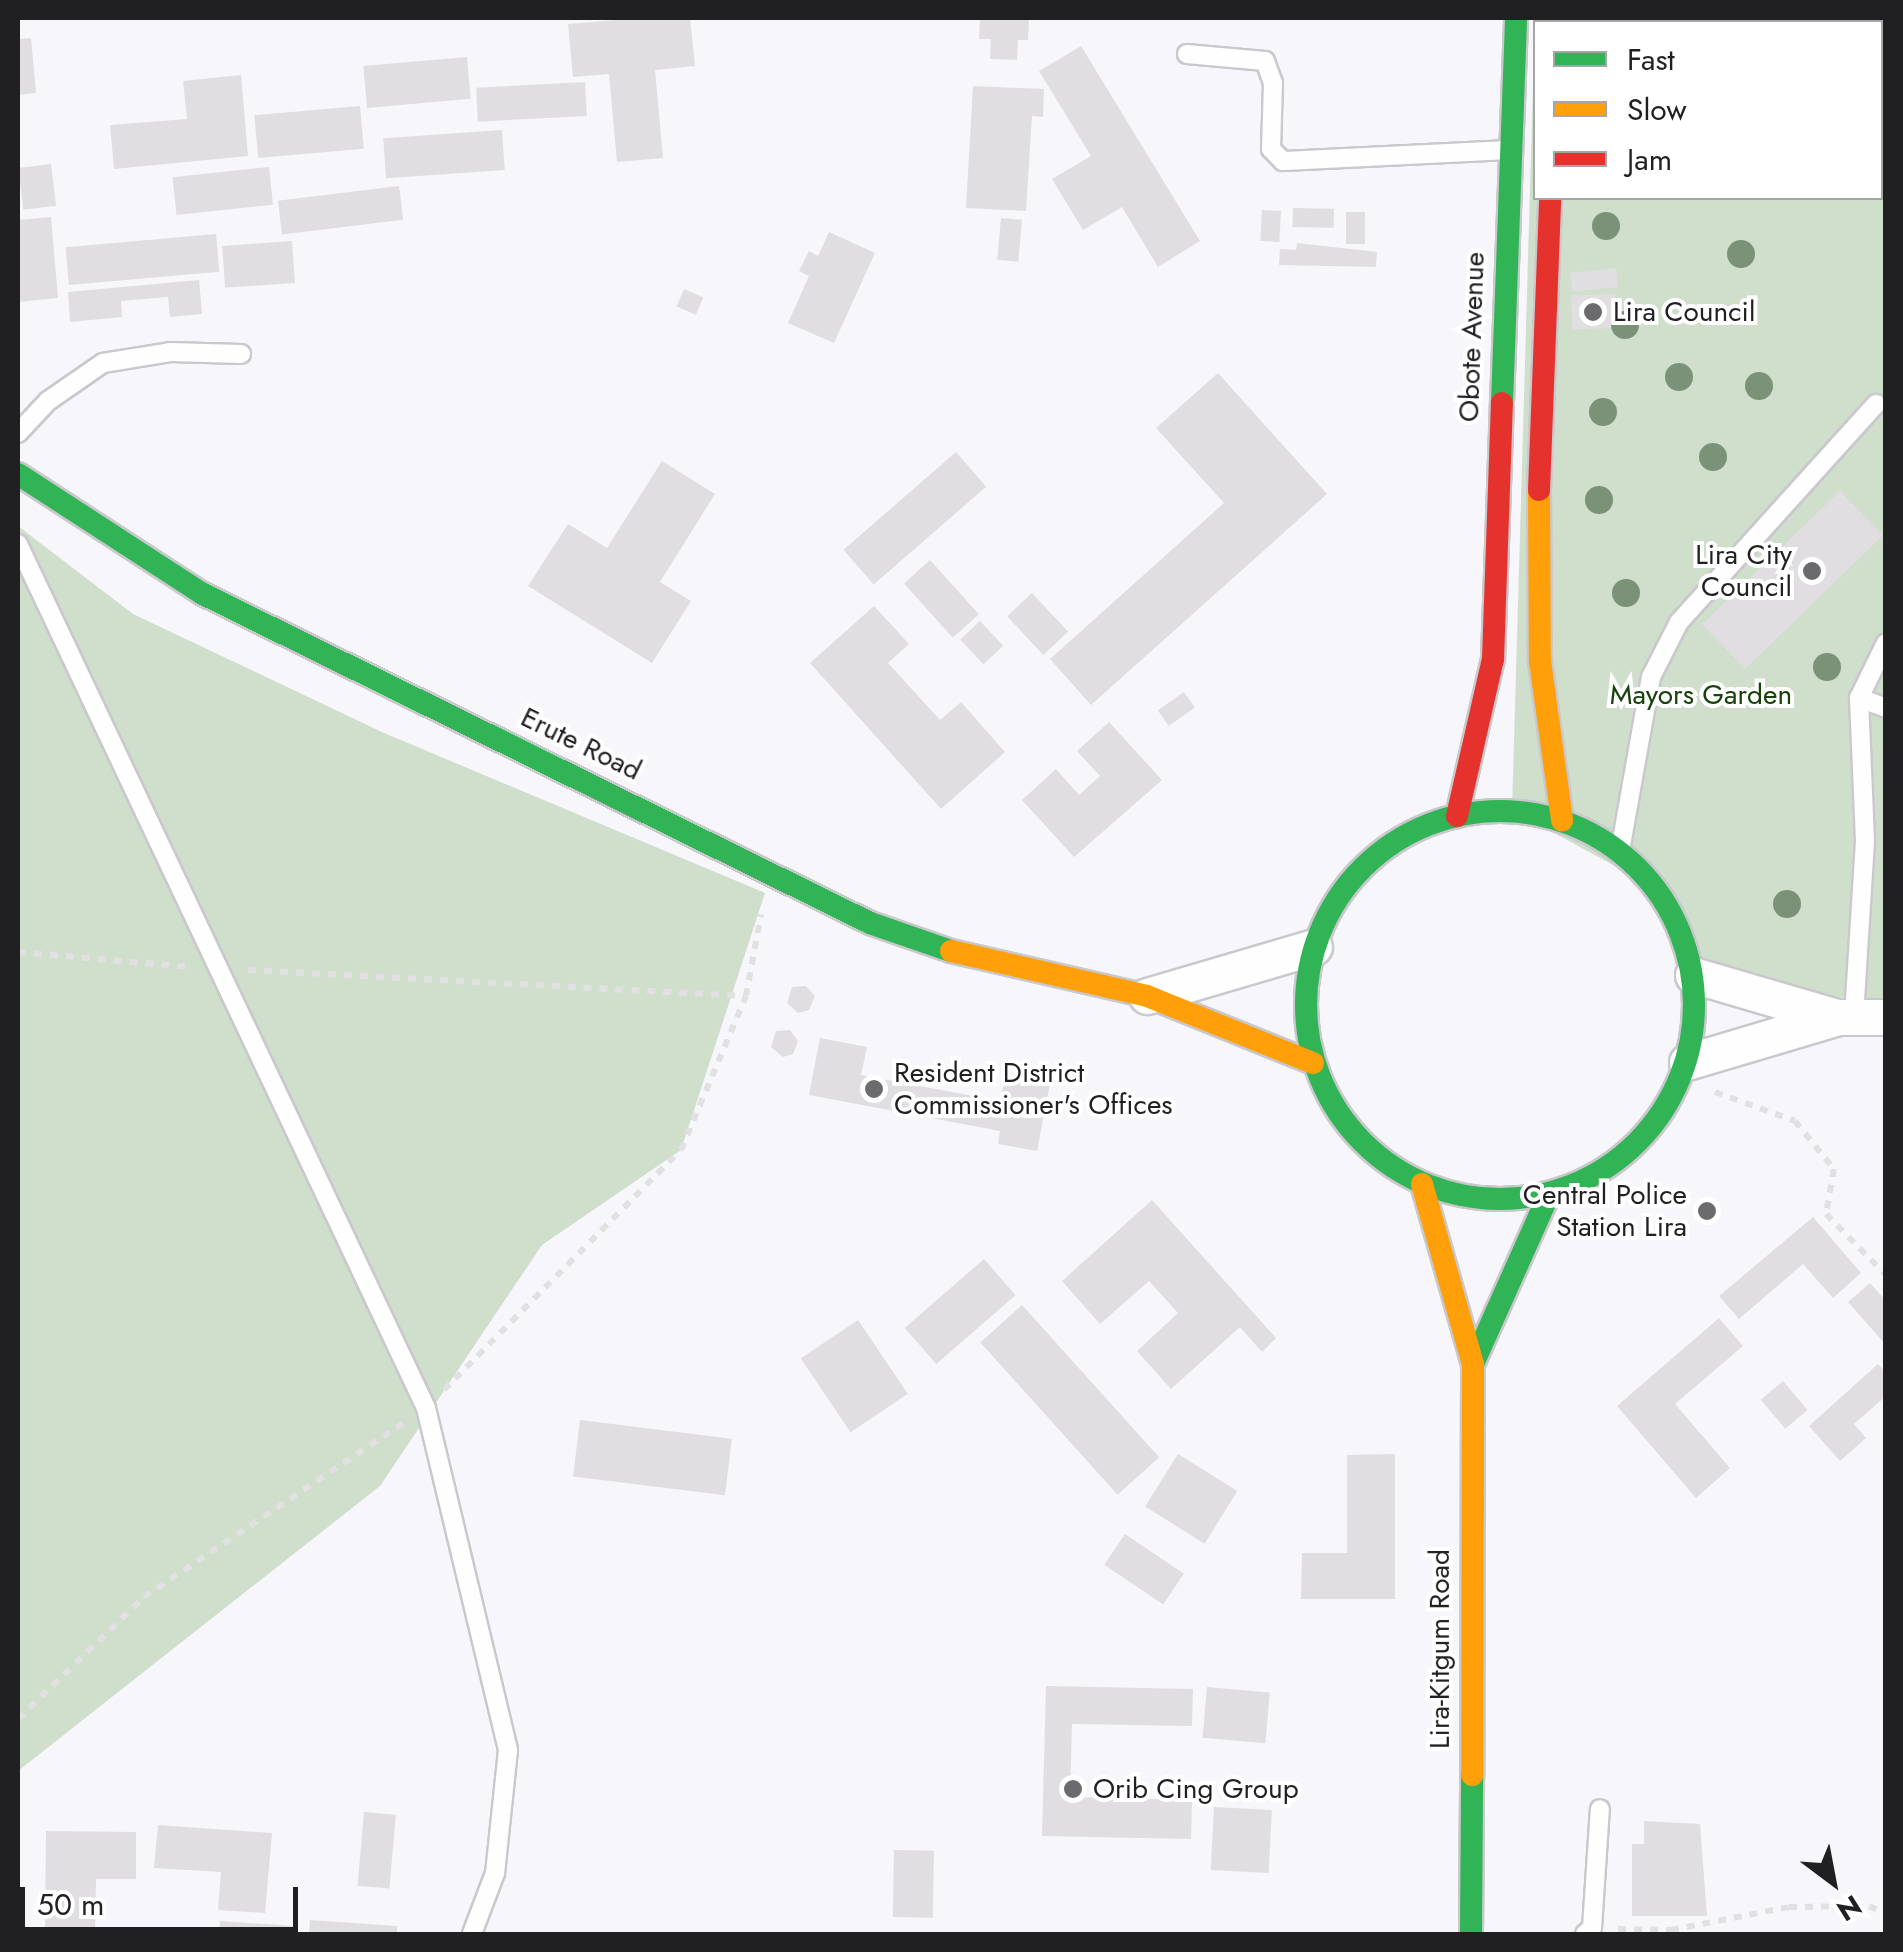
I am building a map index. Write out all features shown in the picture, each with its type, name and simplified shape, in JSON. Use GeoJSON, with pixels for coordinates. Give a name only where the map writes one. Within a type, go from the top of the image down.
{"type":"FeatureCollection","features":[{"type":"Feature","properties":{"kind":"main road","name":"Obote Avenue"},"geometry":{"type":"LineString","coordinates":[[1457,816],[1493,659],[1516,18]]}},
{"type":"Feature","properties":{"kind":"main road"},"geometry":{"type":"LineString","coordinates":[[1550,200],[1538,484],[1540,661],[1562,820]]}},
{"type":"Feature","properties":{"kind":"main road","name":"Erute Road"},"geometry":{"type":"LineString","coordinates":[[18,474],[203,594],[769,869],[870,923],[980,961],[1147,996],[1313,1064]]}},
{"type":"Feature","properties":{"kind":"main road"},"geometry":{"type":"LineString","coordinates":[[1510,811],[1562,820],[1620,851],[1672,914],[1693,975],[1684,1070],[1628,1152],[1591,1177],[1549,1194],[1484,1200],[1422,1184],[1374,1155],[1338,1114],[1313,1064],[1304,1005],[1314,947],[1336,902],[1368,862],[1410,834],[1457,816],[1510,811]]}},
{"type":"Feature","properties":{"kind":"main road","name":"Lira-Kitgum Road"},"geometry":{"type":"LineString","coordinates":[[1422,1184],[1473,1364],[1470,1934]]}},
{"type":"Feature","properties":{"kind":"main road","name":"Lira-Kitgum Road"},"geometry":{"type":"LineString","coordinates":[[1473,1364],[1549,1194]]}},
{"type":"Feature","properties":{"kind":"street"},"geometry":{"type":"LineString","coordinates":[[1147,996],[1314,947]]}},
{"type":"Feature","properties":{"kind":"street"},"geometry":{"type":"LineString","coordinates":[[1693,975],[1859,1016]]}},
{"type":"Feature","properties":{"kind":"street"},"geometry":{"type":"LineString","coordinates":[[1684,1070],[1859,1016]]}},
{"type":"Feature","properties":{"kind":"lane"},"geometry":{"type":"LineString","coordinates":[[1187,54],[1265,61],[1273,83],[1271,149],[1283,161],[1511,150]]}},
{"type":"Feature","properties":{"kind":"lane"},"geometry":{"type":"LineString","coordinates":[[18,433],[48,401],[103,363],[170,352],[242,354]]}},
{"type":"Feature","properties":{"kind":"lane"},"geometry":{"type":"LineString","coordinates":[[1620,851],[1651,677],[1679,622],[1876,404]]}},
{"type":"Feature","properties":{"kind":"lane"},"geometry":{"type":"LineString","coordinates":[[18,544],[426,1408],[508,1750],[495,1873],[472,1934]]}},
{"type":"Feature","properties":{"kind":"lane"},"geometry":{"type":"LineString","coordinates":[[1859,1016],[1866,841],[1859,698],[1886,644]]}},
{"type":"Feature","properties":{"kind":"lane"},"geometry":{"type":"LineString","coordinates":[[1859,698],[1886,708]]}},
{"type":"Feature","properties":{"kind":"lane"},"geometry":{"type":"LineString","coordinates":[[1588,1931],[1600,1809]]}},
{"type":"Feature","properties":{"kind":"path"},"geometry":{"type":"LineString","coordinates":[[18,1718],[144,1597],[426,1408],[681,1150],[746,996],[769,869]]}},
{"type":"Feature","properties":{"kind":"path"},"geometry":{"type":"LineString","coordinates":[[18,952],[218,969],[746,996]]}},
{"type":"Feature","properties":{"kind":"path"},"geometry":{"type":"LineString","coordinates":[[1684,1070],[1794,1121],[1834,1168],[1826,1214],[1886,1275]]}},
{"type":"Feature","properties":{"kind":"path"},"geometry":{"type":"LineString","coordinates":[[1588,1931],[1671,1930],[1788,1907],[1869,1906],[1886,1914]]}},
{"type":"Feature","properties":{"kind":"green space","name":"Mayors Garden"},"geometry":{"type":"Polygon","coordinates":[[[1535,18],[1885,18],[1885,1000],[1695,989],[1657,889],[1512,810],[1533,87],[1533,200],[1883,200],[1883,20],[1535,18]]]}},
{"type":"Feature","properties":{"kind":"green space"},"geometry":{"type":"Polygon","coordinates":[[[18,526],[133,614],[384,733],[765,893],[681,1150],[542,1245],[380,1486],[18,1771],[18,526]]]}},
{"type":"Feature","properties":{"kind":"building"},"geometry":{"type":"Polygon","coordinates":[[[690,18],[695,66],[655,70],[663,158],[617,162],[609,74],[573,77],[568,24],[690,18]]]}},
{"type":"Feature","properties":{"kind":"building"},"geometry":{"type":"Polygon","coordinates":[[[980,18],[1029,18],[1028,40],[1018,40],[1017,60],[990,59],[991,39],[979,39],[980,18]]]}},
{"type":"Feature","properties":{"kind":"building"},"geometry":{"type":"Polygon","coordinates":[[[31,38],[36,93],[18,95],[18,39],[31,38]]]}},
{"type":"Feature","properties":{"kind":"building"},"geometry":{"type":"Polygon","coordinates":[[[1081,46],[1200,241],[1158,267],[1122,207],[1083,230],[1052,179],[1091,156],[1039,71],[1081,46]]]}},
{"type":"Feature","properties":{"kind":"building"},"geometry":{"type":"Polygon","coordinates":[[[467,57],[471,99],[367,108],[363,66],[467,57]]]}},
{"type":"Feature","properties":{"kind":"building"},"geometry":{"type":"Polygon","coordinates":[[[241,75],[248,156],[114,169],[110,125],[187,119],[183,81],[241,75]]]}},
{"type":"Feature","properties":{"kind":"building"},"geometry":{"type":"Polygon","coordinates":[[[585,82],[587,116],[478,122],[476,88],[585,82]]]}},
{"type":"Feature","properties":{"kind":"building"},"geometry":{"type":"Polygon","coordinates":[[[973,86],[1044,89],[1043,117],[1032,116],[1026,211],[966,208],[973,86]]]}},
{"type":"Feature","properties":{"kind":"building"},"geometry":{"type":"Polygon","coordinates":[[[360,106],[364,149],[258,158],[254,115],[360,106]]]}},
{"type":"Feature","properties":{"kind":"building"},"geometry":{"type":"Polygon","coordinates":[[[502,130],[505,170],[386,178],[383,138],[502,130]]]}},
{"type":"Feature","properties":{"kind":"building"},"geometry":{"type":"Polygon","coordinates":[[[51,164],[56,206],[23,210],[18,168],[51,164]]]}},
{"type":"Feature","properties":{"kind":"building"},"geometry":{"type":"Polygon","coordinates":[[[269,167],[273,205],[177,215],[173,177],[269,167]]]}},
{"type":"Feature","properties":{"kind":"building"},"geometry":{"type":"Polygon","coordinates":[[[399,186],[403,220],[282,235],[278,201],[399,186]]]}},
{"type":"Feature","properties":{"kind":"building"},"geometry":{"type":"Polygon","coordinates":[[[1293,208],[1334,209],[1334,228],[1293,227],[1293,208]]]}},
{"type":"Feature","properties":{"kind":"building"},"geometry":{"type":"Polygon","coordinates":[[[1262,210],[1281,211],[1279,242],[1260,241],[1262,210]]]}},
{"type":"Feature","properties":{"kind":"building"},"geometry":{"type":"Polygon","coordinates":[[[1346,212],[1365,212],[1365,244],[1346,244],[1346,212]]]}},
{"type":"Feature","properties":{"kind":"building"},"geometry":{"type":"Polygon","coordinates":[[[51,217],[58,298],[18,302],[18,220],[51,217]]]}},
{"type":"Feature","properties":{"kind":"building"},"geometry":{"type":"Polygon","coordinates":[[[1001,218],[1022,220],[1018,262],[997,260],[1001,218]]]}},
{"type":"Feature","properties":{"kind":"building"},"geometry":{"type":"Polygon","coordinates":[[[829,232],[875,253],[834,343],[788,323],[809,276],[799,271],[809,251],[818,256],[829,232]]]}},
{"type":"Feature","properties":{"kind":"building"},"geometry":{"type":"Polygon","coordinates":[[[216,234],[219,272],[69,285],[66,247],[216,234]]]}},
{"type":"Feature","properties":{"kind":"building"},"geometry":{"type":"Polygon","coordinates":[[[292,241],[295,283],[225,288],[222,246],[292,241]]]}},
{"type":"Feature","properties":{"kind":"building"},"geometry":{"type":"Polygon","coordinates":[[[1297,243],[1377,252],[1376,267],[1279,265],[1280,249],[1296,250],[1297,243]]]}},
{"type":"Feature","properties":{"kind":"building"},"geometry":{"type":"Polygon","coordinates":[[[1616,268],[1618,287],[1572,292],[1570,273],[1616,268]]]}},
{"type":"Feature","properties":{"kind":"building"},"geometry":{"type":"Polygon","coordinates":[[[199,280],[202,314],[170,317],[168,297],[121,301],[122,317],[70,322],[68,292],[199,280]]]}},
{"type":"Feature","properties":{"kind":"building"},"geometry":{"type":"Polygon","coordinates":[[[684,289],[703,297],[696,315],[677,306],[684,289]]]}},
{"type":"Feature","properties":{"kind":"building","name":"Lira Council"},"geometry":{"type":"Polygon","coordinates":[[[1615,294],[1616,328],[1572,330],[1571,296],[1615,294]]]}},
{"type":"Feature","properties":{"kind":"building"},"geometry":{"type":"Polygon","coordinates":[[[1218,373],[1327,494],[1091,705],[1050,659],[1224,503],[1156,428],[1218,373]]]}},
{"type":"Feature","properties":{"kind":"building"},"geometry":{"type":"Polygon","coordinates":[[[956,452],[986,487],[874,584],[844,550],[956,452]]]}},
{"type":"Feature","properties":{"kind":"building"},"geometry":{"type":"Polygon","coordinates":[[[662,461],[715,494],[660,582],[691,601],[652,663],[528,586],[568,524],[607,548],[662,461]]]}},
{"type":"Feature","properties":{"kind":"building"},"geometry":{"type":"Polygon","coordinates":[[[1840,491],[1883,536],[1745,669],[1702,624],[1840,491]]]}},
{"type":"Feature","properties":{"kind":"building"},"geometry":{"type":"Polygon","coordinates":[[[930,560],[979,614],[953,638],[904,583],[930,560]]]}},
{"type":"Feature","properties":{"kind":"building"},"geometry":{"type":"Polygon","coordinates":[[[1032,593],[1068,632],[1043,655],[1007,616],[1032,593]]]}},
{"type":"Feature","properties":{"kind":"building"},"geometry":{"type":"Polygon","coordinates":[[[874,606],[909,644],[888,663],[940,720],[961,702],[1005,752],[941,809],[810,663],[874,606]]]}},
{"type":"Feature","properties":{"kind":"building"},"geometry":{"type":"Polygon","coordinates":[[[980,621],[1003,646],[983,664],[960,639],[980,621]]]}},
{"type":"Feature","properties":{"kind":"building"},"geometry":{"type":"Polygon","coordinates":[[[1184,692],[1195,708],[1169,726],[1158,710],[1184,692]]]}},
{"type":"Feature","properties":{"kind":"building"},"geometry":{"type":"Polygon","coordinates":[[[1109,722],[1162,780],[1074,857],[1022,800],[1056,769],[1079,795],[1100,776],[1077,751],[1109,722]]]}},
{"type":"Feature","properties":{"kind":"building"},"geometry":{"type":"Polygon","coordinates":[[[806,986],[815,996],[809,1010],[798,1013],[787,1003],[792,987],[806,986]]]}},
{"type":"Feature","properties":{"kind":"building"},"geometry":{"type":"Polygon","coordinates":[[[790,1030],[798,1041],[793,1054],[783,1057],[771,1047],[776,1031],[790,1030]]]}},
{"type":"Feature","properties":{"kind":"building","name":"Resident District Commissioner's Offices"},"geometry":{"type":"Polygon","coordinates":[[[820,1038],[867,1047],[861,1075],[1000,1101],[1006,1074],[1050,1083],[1037,1151],[998,1144],[1000,1131],[809,1095],[820,1038]]]}},
{"type":"Feature","properties":{"kind":"building"},"geometry":{"type":"Polygon","coordinates":[[[1152,1200],[1276,1338],[1262,1352],[1240,1327],[1171,1389],[1137,1351],[1178,1313],[1149,1281],[1100,1324],[1062,1281],[1152,1200]]]}},
{"type":"Feature","properties":{"kind":"building"},"geometry":{"type":"Polygon","coordinates":[[[1813,1217],[1861,1273],[1833,1298],[1803,1264],[1739,1319],[1719,1296],[1813,1217]]]}},
{"type":"Feature","properties":{"kind":"building"},"geometry":{"type":"Polygon","coordinates":[[[984,1259],[1015,1295],[936,1364],[905,1328],[984,1259]]]}},
{"type":"Feature","properties":{"kind":"building"},"geometry":{"type":"Polygon","coordinates":[[[1870,1283],[1886,1301],[1886,1345],[1848,1302],[1870,1283]]]}},
{"type":"Feature","properties":{"kind":"building"},"geometry":{"type":"Polygon","coordinates":[[[1022,1305],[1159,1457],[1118,1495],[980,1342],[1022,1305]]]}},
{"type":"Feature","properties":{"kind":"building"},"geometry":{"type":"Polygon","coordinates":[[[1719,1318],[1743,1346],[1675,1404],[1730,1468],[1696,1498],[1617,1406],[1719,1318]]]}},
{"type":"Feature","properties":{"kind":"building"},"geometry":{"type":"Polygon","coordinates":[[[858,1320],[908,1394],[851,1432],[801,1359],[858,1320]]]}},
{"type":"Feature","properties":{"kind":"building"},"geometry":{"type":"Polygon","coordinates":[[[1878,1364],[1886,1373],[1886,1396],[1854,1424],[1866,1438],[1840,1461],[1809,1426],[1878,1364]]]}},
{"type":"Feature","properties":{"kind":"building"},"geometry":{"type":"Polygon","coordinates":[[[1783,1381],[1807,1410],[1785,1429],[1761,1400],[1783,1381]]]}},
{"type":"Feature","properties":{"kind":"building"},"geometry":{"type":"Polygon","coordinates":[[[580,1420],[732,1439],[725,1495],[573,1477],[580,1420]]]}},
{"type":"Feature","properties":{"kind":"building"},"geometry":{"type":"Polygon","coordinates":[[[1178,1454],[1237,1491],[1205,1544],[1145,1507],[1178,1454]]]}},
{"type":"Feature","properties":{"kind":"building"},"geometry":{"type":"Polygon","coordinates":[[[1395,1454],[1395,1599],[1301,1599],[1302,1553],[1347,1553],[1347,1455],[1395,1454]]]}},
{"type":"Feature","properties":{"kind":"building"},"geometry":{"type":"Polygon","coordinates":[[[1125,1534],[1184,1574],[1163,1604],[1104,1565],[1125,1534]]]}},
{"type":"Feature","properties":{"kind":"building"},"geometry":{"type":"Polygon","coordinates":[[[1046,1686],[1193,1689],[1192,1726],[1072,1724],[1070,1797],[1192,1800],[1191,1839],[1042,1836],[1046,1686]]]}},
{"type":"Feature","properties":{"kind":"building"},"geometry":{"type":"Polygon","coordinates":[[[1207,1687],[1270,1692],[1265,1743],[1203,1738],[1207,1687]]]}},
{"type":"Feature","properties":{"kind":"building"},"geometry":{"type":"Polygon","coordinates":[[[1214,1807],[1272,1810],[1269,1873],[1211,1870],[1214,1807]]]}},
{"type":"Feature","properties":{"kind":"building"},"geometry":{"type":"Polygon","coordinates":[[[364,1812],[396,1815],[389,1889],[358,1886],[364,1812]]]}},
{"type":"Feature","properties":{"kind":"building"},"geometry":{"type":"Polygon","coordinates":[[[1644,1821],[1700,1824],[1707,1916],[1632,1916],[1632,1844],[1644,1844],[1644,1821]]]}},
{"type":"Feature","properties":{"kind":"building"},"geometry":{"type":"Polygon","coordinates":[[[158,1825],[272,1833],[265,1913],[218,1910],[221,1872],[154,1868],[158,1825]]]}},
{"type":"Feature","properties":{"kind":"building"},"geometry":{"type":"Polygon","coordinates":[[[46,1831],[136,1832],[136,1879],[96,1879],[95,1934],[45,1934],[46,1831]]]}},
{"type":"Feature","properties":{"kind":"building"},"geometry":{"type":"Polygon","coordinates":[[[894,1850],[934,1851],[933,1918],[893,1917],[894,1850]]]}},
{"type":"Feature","properties":{"kind":"building"},"geometry":{"type":"Polygon","coordinates":[[[310,1920],[397,1926],[397,1934],[309,1934],[310,1920]]]}},
{"type":"Feature","properties":{"kind":"building"},"geometry":{"type":"Polygon","coordinates":[[[220,1921],[293,1926],[292,1934],[219,1934],[220,1921]]]}},
{"type":"Feature","properties":{"kind":"traffic: fast"},"geometry":{"type":"LineString","coordinates":[[1502,403],[1516,18]]}},
{"type":"Feature","properties":{"kind":"traffic: fast"},"geometry":{"type":"LineString","coordinates":[[18,474],[203,594],[870,923],[951,951]]}},
{"type":"Feature","properties":{"kind":"traffic: fast"},"geometry":{"type":"LineString","coordinates":[[1500,811],[1538,815],[1574,826],[1608,844],[1637,868],[1661,897],[1679,931],[1690,967],[1694,1005],[1690,1043],[1679,1079],[1661,1113],[1637,1142],[1608,1166],[1574,1184],[1538,1195],[1500,1199],[1462,1195],[1426,1184],[1392,1166],[1363,1142],[1339,1113],[1321,1079],[1310,1043],[1306,1005],[1310,967],[1321,931],[1339,897],[1363,868],[1392,844],[1426,826],[1462,815],[1500,811]]}},
{"type":"Feature","properties":{"kind":"traffic: fast"},"geometry":{"type":"LineString","coordinates":[[1473,1364],[1549,1194]]}},
{"type":"Feature","properties":{"kind":"traffic: fast"},"geometry":{"type":"LineString","coordinates":[[1471,1934],[1472,1775]]}},
{"type":"Feature","properties":{"kind":"traffic: slow"},"geometry":{"type":"LineString","coordinates":[[1539,490],[1540,661],[1562,820]]}},
{"type":"Feature","properties":{"kind":"traffic: slow"},"geometry":{"type":"LineString","coordinates":[[951,951],[1147,996],[1313,1063]]}},
{"type":"Feature","properties":{"kind":"traffic: slow"},"geometry":{"type":"LineString","coordinates":[[1422,1184],[1473,1364],[1472,1775]]}},
{"type":"Feature","properties":{"kind":"traffic: jam"},"geometry":{"type":"LineString","coordinates":[[1539,490],[1550,200]]}},
{"type":"Feature","properties":{"kind":"traffic: jam"},"geometry":{"type":"LineString","coordinates":[[1457,816],[1493,659],[1502,403]]}},
{"type":"Feature","properties":{"kind":"place","name":"Lira Council"},"geometry":{"type":"Point","coordinates":[1593,312]}},
{"type":"Feature","properties":{"kind":"place","name":"Lira City Council"},"geometry":{"type":"Point","coordinates":[1812,571]}},
{"type":"Feature","properties":{"kind":"place","name":"Resident District Commissioner's Offices"},"geometry":{"type":"Point","coordinates":[874,1089]}},
{"type":"Feature","properties":{"kind":"place","name":"Central Police Station Lira"},"geometry":{"type":"Point","coordinates":[1707,1211]}},
{"type":"Feature","properties":{"kind":"place","name":"Orib Cing Group"},"geometry":{"type":"Point","coordinates":[1073,1789]}}]}
